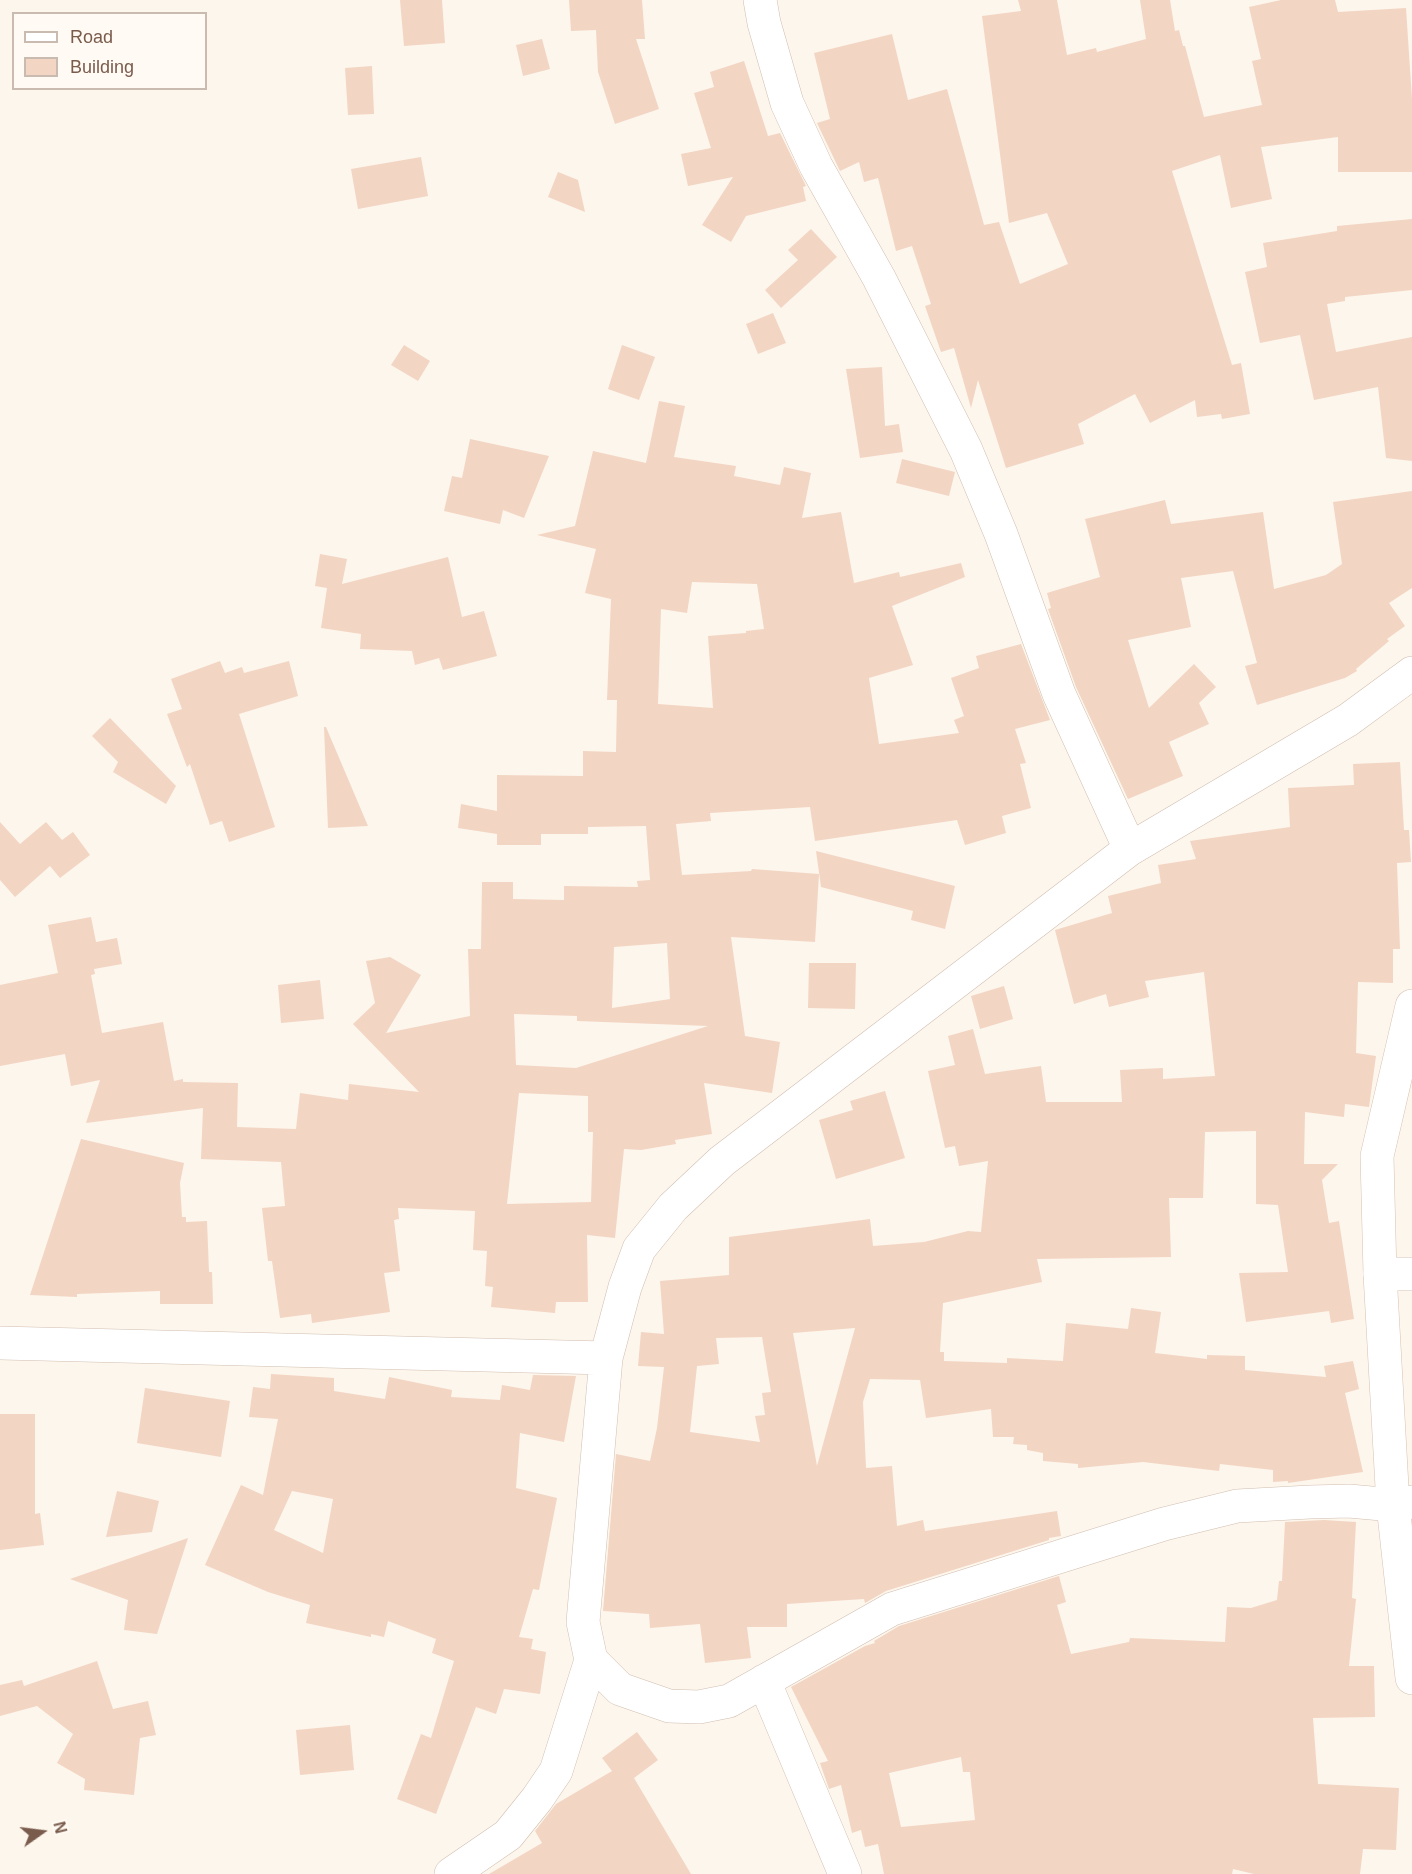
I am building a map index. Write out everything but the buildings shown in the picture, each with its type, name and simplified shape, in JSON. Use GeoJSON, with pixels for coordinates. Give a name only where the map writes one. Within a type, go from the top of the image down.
{"type":"FeatureCollection","features":[{"type":"Feature","properties":{"kind":"street"},"geometry":{"type":"LineString","coordinates":[[760,0],[764,23],[787,103],[816,166],[879,278],[966,450],[1002,534],[1059,693],[1130,849]]}},
{"type":"Feature","properties":{"kind":"street"},"geometry":{"type":"LineString","coordinates":[[451,1874],[508,1835],[556,1771],[591,1660],[583,1622],[606,1358],[625,1287],[639,1249],[673,1206],[722,1161],[1130,849],[1348,720],[1412,673]]}},
{"type":"Feature","properties":{"kind":"street"},"geometry":{"type":"LineString","coordinates":[[1412,1006],[1377,1156],[1380,1274],[1402,1504],[1412,1677]]}},
{"type":"Feature","properties":{"kind":"street"},"geometry":{"type":"LineString","coordinates":[[1380,1274],[1412,1274]]}},
{"type":"Feature","properties":{"kind":"street"},"geometry":{"type":"LineString","coordinates":[[0,1343],[606,1358]]}},
{"type":"Feature","properties":{"kind":"street"},"geometry":{"type":"LineString","coordinates":[[591,1660],[620,1689],[669,1706],[699,1707],[729,1701],[892,1609],[1164,1524],[1237,1506],[1348,1501],[1402,1504]]}},
{"type":"Feature","properties":{"kind":"street"},"geometry":{"type":"LineString","coordinates":[[764,1682],[845,1874]]}}]}
